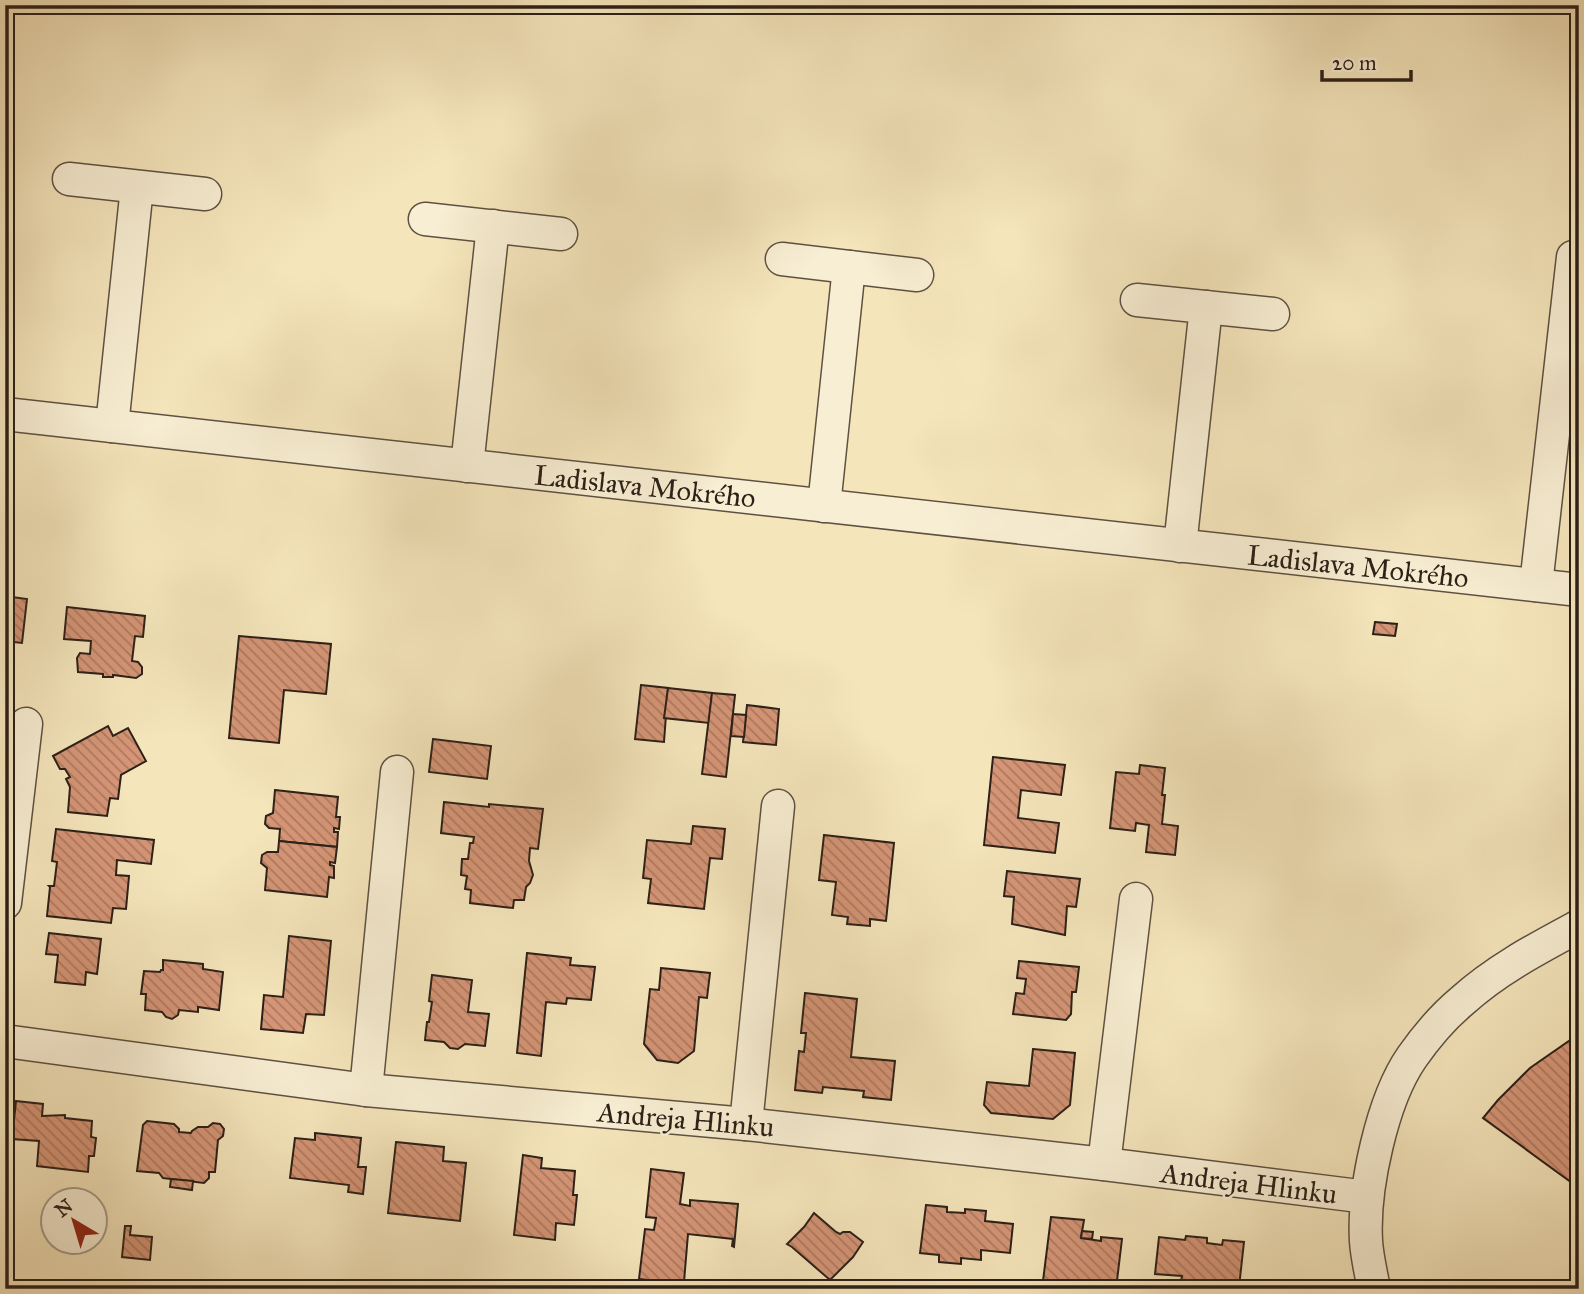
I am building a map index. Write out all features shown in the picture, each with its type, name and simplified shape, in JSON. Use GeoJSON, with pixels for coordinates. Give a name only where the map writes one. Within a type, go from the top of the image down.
{"type":"FeatureCollection","features":[{"type":"Feature","properties":{"kind":"street"},"geometry":{"type":"LineString","coordinates":[[69,179],[205,194]]}},
{"type":"Feature","properties":{"kind":"street"},"geometry":{"type":"LineString","coordinates":[[112,426],[137,187]]}},
{"type":"Feature","properties":{"kind":"street"},"geometry":{"type":"LineString","coordinates":[[425,219],[561,234]]}},
{"type":"Feature","properties":{"kind":"street"},"geometry":{"type":"LineString","coordinates":[[467,466],[493,226]]}},
{"type":"Feature","properties":{"kind":"street"},"geometry":{"type":"LineString","coordinates":[[1536,585],[1571,342],[1573,257]]}},
{"type":"Feature","properties":{"kind":"street"},"geometry":{"type":"LineString","coordinates":[[782,259],[917,275]]}},
{"type":"Feature","properties":{"kind":"street"},"geometry":{"type":"LineString","coordinates":[[824,506],[849,267]]}},
{"type":"Feature","properties":{"kind":"street"},"geometry":{"type":"LineString","coordinates":[[1137,300],[1273,314]]}},
{"type":"Feature","properties":{"kind":"street"},"geometry":{"type":"LineString","coordinates":[[1180,546],[1206,307]]}},
{"type":"Feature","properties":{"kind":"street","name":"Ladislava Mokrého"},"geometry":{"type":"LineString","coordinates":[[5,414],[1579,590]]}},
{"type":"Feature","properties":{"kind":"street"},"geometry":{"type":"LineString","coordinates":[[5,903],[26,724]]}},
{"type":"Feature","properties":{"kind":"street"},"geometry":{"type":"LineString","coordinates":[[366,1090],[397,772]]}},
{"type":"Feature","properties":{"kind":"street"},"geometry":{"type":"LineString","coordinates":[[746,1124],[778,806]]}},
{"type":"Feature","properties":{"kind":"street"},"geometry":{"type":"LineString","coordinates":[[1104,1164],[1136,899]]}},
{"type":"Feature","properties":{"kind":"street"},"geometry":{"type":"LineString","coordinates":[[1374,1289],[1366,1242],[1367,1197],[1376,1147],[1391,1098],[1411,1059],[1461,1001],[1512,964],[1579,926]]}},
{"type":"Feature","properties":{"kind":"street","name":"Andreja Hlinku"},"geometry":{"type":"LineString","coordinates":[[5,1041],[366,1090],[746,1124],[1367,1197]]}},
{"type":"Feature","properties":{"kind":"building"},"geometry":{"type":"Polygon","coordinates":[[[5,596],[27,599],[22,643],[5,641],[5,596]]]}},
{"type":"Feature","properties":{"kind":"building"},"geometry":{"type":"Polygon","coordinates":[[[67,607],[145,616],[143,637],[135,636],[132,661],[138,662],[142,667],[142,674],[136,678],[113,675],[103,677],[103,674],[78,672],[77,658],[80,653],[90,654],[91,641],[64,639],[67,607]]]}},
{"type":"Feature","properties":{"kind":"building"},"geometry":{"type":"Polygon","coordinates":[[[1375,622],[1397,624],[1395,636],[1373,634],[1375,622]]]}},
{"type":"Feature","properties":{"kind":"building"},"geometry":{"type":"Polygon","coordinates":[[[239,636],[331,644],[326,694],[284,690],[279,743],[229,738],[239,636]]]}},
{"type":"Feature","properties":{"kind":"building"},"geometry":{"type":"Polygon","coordinates":[[[641,685],[668,688],[664,742],[635,739],[641,685]]]}},
{"type":"Feature","properties":{"kind":"building"},"geometry":{"type":"Polygon","coordinates":[[[668,688],[712,693],[709,723],[664,718],[668,688]]]}},
{"type":"Feature","properties":{"kind":"building"},"geometry":{"type":"Polygon","coordinates":[[[712,693],[735,695],[726,777],[702,774],[712,693]]]}},
{"type":"Feature","properties":{"kind":"building"},"geometry":{"type":"Polygon","coordinates":[[[747,705],[779,709],[776,745],[743,742],[747,705]]]}},
{"type":"Feature","properties":{"kind":"building"},"geometry":{"type":"Polygon","coordinates":[[[733,714],[746,715],[744,737],[731,736],[733,714]]]}},
{"type":"Feature","properties":{"kind":"building"},"geometry":{"type":"Polygon","coordinates":[[[108,726],[113,736],[128,728],[146,761],[121,775],[118,799],[110,798],[107,816],[68,812],[70,787],[66,779],[70,777],[65,769],[60,769],[53,756],[108,726]]]}},
{"type":"Feature","properties":{"kind":"building"},"geometry":{"type":"Polygon","coordinates":[[[433,739],[491,746],[487,779],[429,772],[433,739]]]}},
{"type":"Feature","properties":{"kind":"building"},"geometry":{"type":"Polygon","coordinates":[[[993,757],[1065,765],[1061,795],[1021,790],[1018,818],[1059,823],[1055,853],[984,845],[993,757]]]}},
{"type":"Feature","properties":{"kind":"building"},"geometry":{"type":"Polygon","coordinates":[[[1140,765],[1165,768],[1162,824],[1178,826],[1175,855],[1146,852],[1149,825],[1136,823],[1135,831],[1110,828],[1116,772],[1139,774],[1140,765]]]}},
{"type":"Feature","properties":{"kind":"building"},"geometry":{"type":"Polygon","coordinates":[[[275,790],[338,797],[336,817],[340,817],[339,829],[334,828],[334,832],[338,832],[337,847],[279,841],[280,829],[269,828],[265,824],[266,816],[273,813],[275,790]]]}},
{"type":"Feature","properties":{"kind":"building"},"geometry":{"type":"Polygon","coordinates":[[[444,802],[543,809],[538,849],[530,848],[529,861],[533,875],[526,887],[524,900],[514,900],[513,908],[470,903],[471,890],[465,889],[467,876],[461,875],[462,859],[468,859],[470,843],[473,843],[474,837],[441,833],[444,802]]]}},
{"type":"Feature","properties":{"kind":"building"},"geometry":{"type":"Polygon","coordinates":[[[693,826],[725,829],[722,859],[710,858],[704,909],[648,903],[651,879],[643,878],[647,840],[691,844],[693,826]]]}},
{"type":"Feature","properties":{"kind":"building"},"geometry":{"type":"Polygon","coordinates":[[[56,829],[154,840],[151,864],[117,860],[116,875],[129,876],[126,909],[113,908],[111,923],[47,916],[49,886],[54,886],[57,862],[52,861],[56,829]]]}},
{"type":"Feature","properties":{"kind":"building"},"geometry":{"type":"Polygon","coordinates":[[[824,835],[894,843],[886,921],[870,919],[870,926],[847,924],[848,917],[832,915],[836,882],[819,880],[824,835]]]}},
{"type":"Feature","properties":{"kind":"building"},"geometry":{"type":"Polygon","coordinates":[[[279,841],[337,847],[335,863],[330,862],[330,865],[334,866],[334,878],[329,877],[327,897],[265,890],[267,868],[261,863],[262,855],[278,852],[279,841]]]}},
{"type":"Feature","properties":{"kind":"building"},"geometry":{"type":"Polygon","coordinates":[[[1007,871],[1080,879],[1076,907],[1067,906],[1065,935],[1012,924],[1014,897],[1004,896],[1007,871]]]}},
{"type":"Feature","properties":{"kind":"building"},"geometry":{"type":"Polygon","coordinates":[[[49,933],[101,939],[97,974],[86,972],[85,985],[55,982],[58,955],[46,954],[49,933]]]}},
{"type":"Feature","properties":{"kind":"building"},"geometry":{"type":"Polygon","coordinates":[[[289,936],[331,941],[324,1015],[306,1014],[303,1033],[261,1029],[264,995],[283,997],[289,936]]]}},
{"type":"Feature","properties":{"kind":"building"},"geometry":{"type":"Polygon","coordinates":[[[527,953],[571,958],[570,965],[595,967],[591,1000],[567,998],[566,1004],[546,1002],[541,1056],[517,1053],[527,953]]]}},
{"type":"Feature","properties":{"kind":"building"},"geometry":{"type":"Polygon","coordinates":[[[163,960],[203,964],[203,969],[223,972],[219,1010],[198,1007],[198,1012],[179,1010],[178,1015],[172,1019],[162,1012],[145,1010],[146,994],[141,994],[144,971],[160,972],[163,970],[163,960]]]}},
{"type":"Feature","properties":{"kind":"building"},"geometry":{"type":"Polygon","coordinates":[[[1019,961],[1079,967],[1076,992],[1072,992],[1071,1014],[1066,1020],[1013,1014],[1016,993],[1024,994],[1026,979],[1017,978],[1019,961]]]}},
{"type":"Feature","properties":{"kind":"building"},"geometry":{"type":"Polygon","coordinates":[[[661,968],[710,973],[707,998],[699,997],[694,1051],[678,1063],[657,1060],[644,1044],[650,989],[659,990],[661,968]]]}},
{"type":"Feature","properties":{"kind":"building"},"geometry":{"type":"Polygon","coordinates":[[[432,975],[472,980],[468,1012],[489,1014],[485,1046],[465,1044],[458,1049],[450,1048],[444,1042],[425,1040],[432,1002],[429,1001],[432,975]]]}},
{"type":"Feature","properties":{"kind":"building"},"geometry":{"type":"Polygon","coordinates":[[[805,993],[857,999],[851,1057],[895,1061],[891,1100],[863,1097],[864,1091],[823,1087],[822,1093],[795,1090],[799,1051],[804,1052],[806,1033],[801,1033],[805,993]]]}},
{"type":"Feature","properties":{"kind":"building"},"geometry":{"type":"Polygon","coordinates":[[[1579,1034],[1579,1188],[1483,1118],[1530,1068],[1579,1034]]]}},
{"type":"Feature","properties":{"kind":"building"},"geometry":{"type":"Polygon","coordinates":[[[1033,1049],[1075,1053],[1070,1105],[1053,1119],[991,1113],[984,1105],[987,1082],[1029,1086],[1033,1049]]]}},
{"type":"Feature","properties":{"kind":"building"},"geometry":{"type":"Polygon","coordinates":[[[16,1101],[43,1104],[42,1116],[65,1115],[65,1118],[92,1121],[91,1137],[96,1138],[94,1156],[89,1156],[88,1172],[37,1166],[39,1141],[12,1139],[16,1101]]]}},
{"type":"Feature","properties":{"kind":"building"},"geometry":{"type":"Polygon","coordinates":[[[147,1121],[174,1124],[179,1132],[191,1133],[198,1127],[220,1124],[224,1129],[223,1136],[218,1140],[215,1172],[209,1172],[209,1178],[204,1183],[163,1178],[159,1173],[137,1171],[143,1125],[147,1121]]]}},
{"type":"Feature","properties":{"kind":"building"},"geometry":{"type":"Polygon","coordinates":[[[315,1133],[361,1138],[358,1167],[366,1167],[363,1194],[348,1192],[349,1185],[290,1178],[295,1138],[315,1140],[315,1133]]]}},
{"type":"Feature","properties":{"kind":"building"},"geometry":{"type":"Polygon","coordinates":[[[396,1142],[444,1147],[443,1161],[466,1163],[460,1221],[388,1213],[396,1142]]]}},
{"type":"Feature","properties":{"kind":"building"},"geometry":{"type":"Polygon","coordinates":[[[523,1155],[542,1158],[541,1168],[575,1171],[573,1195],[577,1195],[574,1225],[556,1223],[555,1240],[514,1235],[523,1155]]]}},
{"type":"Feature","properties":{"kind":"building"},"geometry":{"type":"Polygon","coordinates":[[[651,1169],[684,1173],[680,1204],[690,1206],[690,1200],[738,1204],[734,1247],[733,1239],[688,1234],[684,1282],[691,1282],[692,1285],[639,1279],[645,1229],[654,1230],[656,1218],[646,1217],[651,1169]]]}},
{"type":"Feature","properties":{"kind":"building"},"geometry":{"type":"Polygon","coordinates":[[[171,1179],[193,1181],[192,1190],[170,1187],[171,1179]]]}},
{"type":"Feature","properties":{"kind":"building"},"geometry":{"type":"Polygon","coordinates":[[[926,1205],[947,1207],[947,1212],[965,1213],[965,1209],[986,1211],[985,1221],[1013,1224],[1010,1253],[981,1250],[981,1260],[961,1258],[961,1264],[939,1262],[939,1255],[920,1253],[926,1205]]]}},
{"type":"Feature","properties":{"kind":"building"},"geometry":{"type":"Polygon","coordinates":[[[814,1213],[836,1232],[850,1232],[863,1242],[853,1257],[830,1280],[787,1244],[814,1213]]]}},
{"type":"Feature","properties":{"kind":"building"},"geometry":{"type":"Polygon","coordinates":[[[1051,1217],[1084,1220],[1081,1238],[1101,1241],[1101,1237],[1122,1239],[1116,1289],[1042,1289],[1051,1217]]]}},
{"type":"Feature","properties":{"kind":"building"},"geometry":{"type":"Polygon","coordinates":[[[125,1226],[131,1226],[130,1235],[152,1237],[150,1260],[122,1257],[125,1226]]]}},
{"type":"Feature","properties":{"kind":"building"},"geometry":{"type":"Polygon","coordinates":[[[1082,1231],[1093,1232],[1092,1239],[1081,1238],[1082,1231]]]}},
{"type":"Feature","properties":{"kind":"building"},"geometry":{"type":"Polygon","coordinates":[[[1186,1236],[1207,1238],[1207,1243],[1222,1245],[1223,1240],[1244,1242],[1239,1287],[1221,1285],[1220,1289],[1200,1288],[1200,1283],[1181,1281],[1182,1276],[1155,1274],[1159,1237],[1185,1240],[1186,1236]]]}}]}
